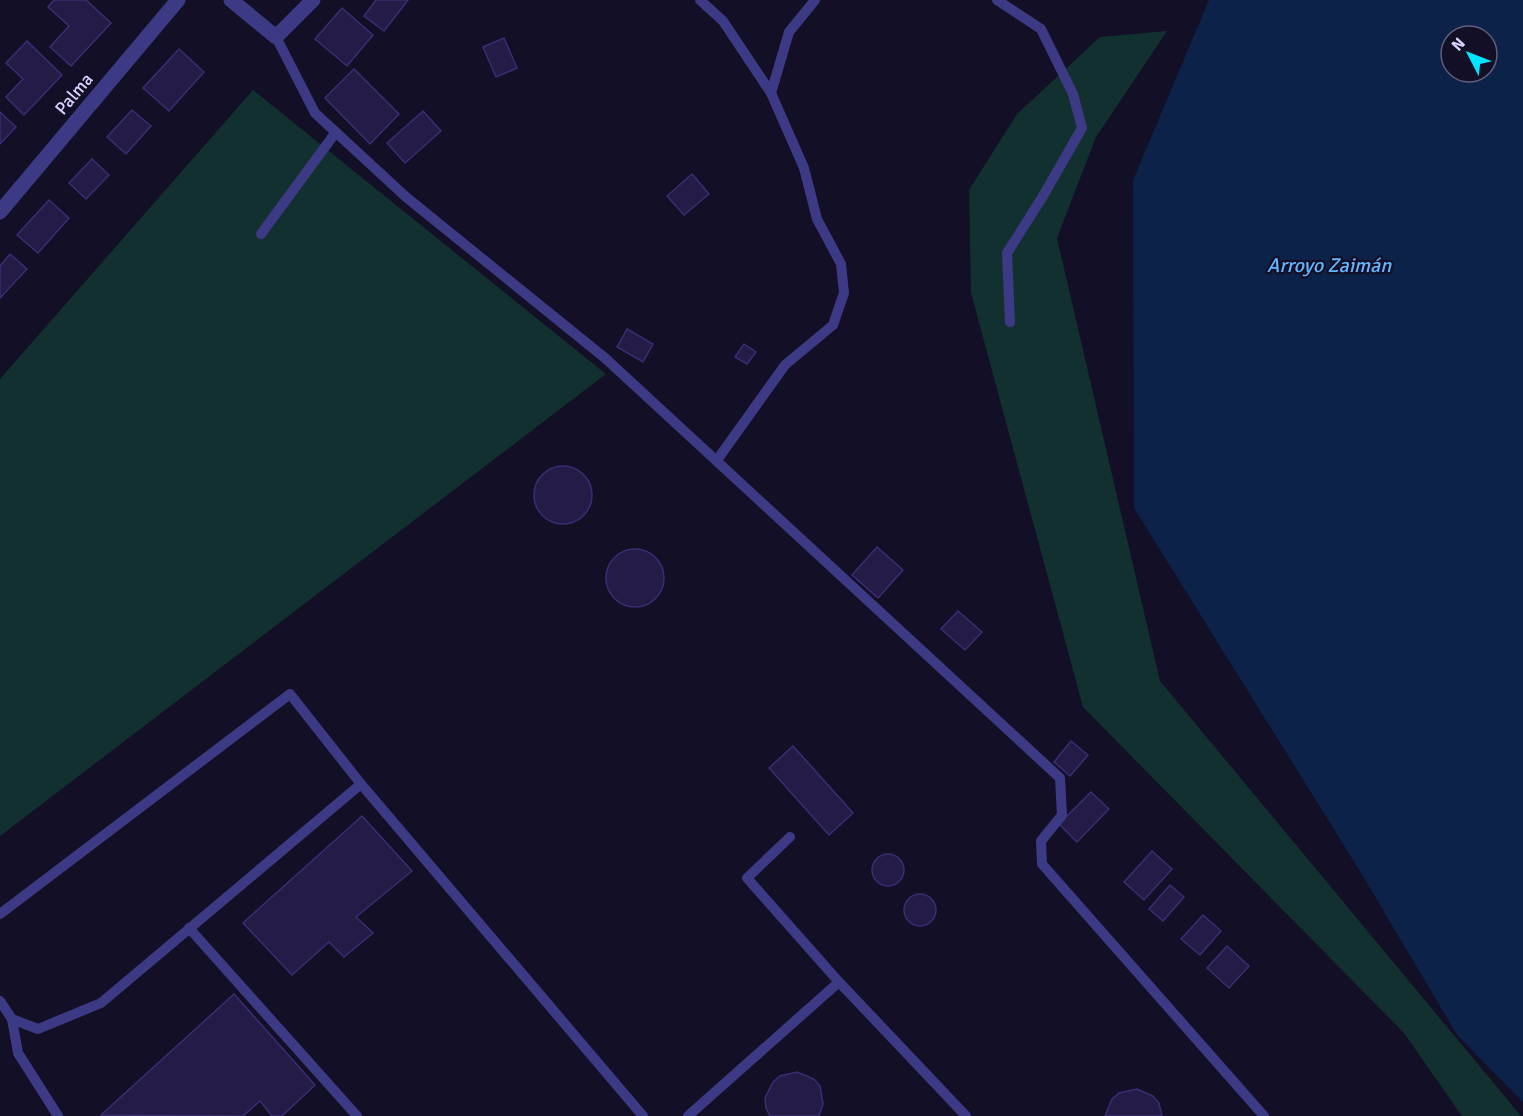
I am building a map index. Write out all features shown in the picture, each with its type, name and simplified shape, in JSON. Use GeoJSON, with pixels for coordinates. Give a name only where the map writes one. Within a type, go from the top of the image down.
{"type":"FeatureCollection","features":[{"type":"Feature","properties":{"kind":"street","name":"Palma"},"geometry":{"type":"LineString","coordinates":[[0,212],[178,0]]}},
{"type":"Feature","properties":{"kind":"street"},"geometry":{"type":"LineString","coordinates":[[231,0],[276,37],[314,0]]}},
{"type":"Feature","properties":{"kind":"lane"},"geometry":{"type":"LineString","coordinates":[[700,0],[723,21],[771,93],[804,168],[817,219],[841,264],[844,293],[833,325],[785,365],[717,460]]}},
{"type":"Feature","properties":{"kind":"lane"},"geometry":{"type":"LineString","coordinates":[[771,93],[789,32],[815,0]]}},
{"type":"Feature","properties":{"kind":"lane"},"geometry":{"type":"LineString","coordinates":[[997,0],[1041,29],[1073,94],[1082,128],[1007,253],[1010,322]]}},
{"type":"Feature","properties":{"kind":"lane"},"geometry":{"type":"LineString","coordinates":[[276,37],[315,113],[406,197],[605,358],[1060,778],[1062,815],[1041,841],[1042,864],[1264,1116]]}},
{"type":"Feature","properties":{"kind":"lane"},"geometry":{"type":"LineString","coordinates":[[261,234],[336,132]]}},
{"type":"Feature","properties":{"kind":"lane"},"geometry":{"type":"LineString","coordinates":[[0,914],[290,694],[360,784],[643,1116]]}},
{"type":"Feature","properties":{"kind":"lane"},"geometry":{"type":"LineString","coordinates":[[12,1019],[38,1029],[101,1003],[360,784]]}},
{"type":"Feature","properties":{"kind":"lane"},"geometry":{"type":"LineString","coordinates":[[790,837],[747,878],[838,982],[966,1116]]}},
{"type":"Feature","properties":{"kind":"lane"},"geometry":{"type":"LineString","coordinates":[[189,928],[357,1116]]}},
{"type":"Feature","properties":{"kind":"lane"},"geometry":{"type":"LineString","coordinates":[[688,1116],[838,982]]}},
{"type":"Feature","properties":{"kind":"lane"},"geometry":{"type":"LineString","coordinates":[[0,1001],[12,1019],[18,1053],[58,1116]]}},
{"type":"Feature","properties":{"kind":"green space"},"geometry":{"type":"Polygon","coordinates":[[[1167,31],[1096,137],[1057,238],[1160,681],[1521,1116],[1462,1116],[1404,1033],[1083,707],[971,293],[969,190],[1017,114],[1100,37],[1167,31]]]}},
{"type":"Feature","properties":{"kind":"green space"},"geometry":{"type":"Polygon","coordinates":[[[253,90],[606,374],[0,836],[0,379],[253,90]]]}},
{"type":"Feature","properties":{"kind":"water","name":"Arroyo Zaimán"},"geometry":{"type":"Polygon","coordinates":[[[1209,0],[1523,0],[1523,1102],[1457,1035],[1363,876],[1134,508],[1133,180],[1209,0]]]}},
{"type":"Feature","properties":{"kind":"building"},"geometry":{"type":"Polygon","coordinates":[[[54,0],[86,0],[111,23],[71,66],[50,47],[69,26],[48,7],[54,0]]]}},
{"type":"Feature","properties":{"kind":"building"},"geometry":{"type":"Polygon","coordinates":[[[376,0],[408,0],[384,31],[364,16],[376,0]]]}},
{"type":"Feature","properties":{"kind":"building"},"geometry":{"type":"Polygon","coordinates":[[[342,8],[373,35],[347,66],[315,39],[342,8]]]}},
{"type":"Feature","properties":{"kind":"building"},"geometry":{"type":"Polygon","coordinates":[[[504,38],[517,68],[496,77],[483,47],[504,38]]]}},
{"type":"Feature","properties":{"kind":"building"},"geometry":{"type":"Polygon","coordinates":[[[27,41],[62,75],[24,115],[6,97],[23,79],[6,63],[27,41]]]}},
{"type":"Feature","properties":{"kind":"building"},"geometry":{"type":"Polygon","coordinates":[[[179,49],[204,72],[169,111],[143,88],[179,49]]]}},
{"type":"Feature","properties":{"kind":"building"},"geometry":{"type":"Polygon","coordinates":[[[354,69],[399,114],[370,144],[325,98],[354,69]]]}},
{"type":"Feature","properties":{"kind":"building"},"geometry":{"type":"Polygon","coordinates":[[[132,110],[151,126],[126,154],[107,137],[132,110]]]}},
{"type":"Feature","properties":{"kind":"building"},"geometry":{"type":"Polygon","coordinates":[[[423,111],[441,131],[405,163],[387,143],[423,111]]]}},
{"type":"Feature","properties":{"kind":"building"},"geometry":{"type":"Polygon","coordinates":[[[0,112],[16,127],[0,144],[0,112]]]}},
{"type":"Feature","properties":{"kind":"building"},"geometry":{"type":"Polygon","coordinates":[[[92,159],[109,175],[86,199],[69,183],[92,159]]]}},
{"type":"Feature","properties":{"kind":"building"},"geometry":{"type":"Polygon","coordinates":[[[692,174],[709,194],[684,215],[667,196],[692,174]]]}},
{"type":"Feature","properties":{"kind":"building"},"geometry":{"type":"Polygon","coordinates":[[[49,200],[69,218],[38,253],[17,235],[49,200]]]}},
{"type":"Feature","properties":{"kind":"building"},"geometry":{"type":"Polygon","coordinates":[[[10,254],[27,269],[0,298],[0,266],[10,254]]]}},
{"type":"Feature","properties":{"kind":"building"},"geometry":{"type":"Polygon","coordinates":[[[627,329],[653,344],[643,362],[617,347],[627,329]]]}},
{"type":"Feature","properties":{"kind":"building"},"geometry":{"type":"Polygon","coordinates":[[[744,344],[756,352],[747,364],[735,357],[744,344]]]}},
{"type":"Feature","properties":{"kind":"building"},"geometry":{"type":"Polygon","coordinates":[[[563,466],[574,468],[587,479],[592,495],[590,506],[579,519],[563,524],[552,522],[539,511],[534,495],[536,484],[547,471],[563,466]]]}},
{"type":"Feature","properties":{"kind":"building"},"geometry":{"type":"Polygon","coordinates":[[[877,547],[903,570],[878,598],[852,575],[877,547]]]}},
{"type":"Feature","properties":{"kind":"building"},"geometry":{"type":"Polygon","coordinates":[[[635,549],[646,551],[659,562],[664,578],[662,589],[651,602],[635,607],[624,605],[611,594],[606,578],[608,567],[619,554],[635,549]]]}},
{"type":"Feature","properties":{"kind":"building"},"geometry":{"type":"Polygon","coordinates":[[[958,611],[982,632],[965,650],[941,629],[958,611]]]}},
{"type":"Feature","properties":{"kind":"building"},"geometry":{"type":"Polygon","coordinates":[[[1071,741],[1088,755],[1070,776],[1054,762],[1071,741]]]}},
{"type":"Feature","properties":{"kind":"building"},"geometry":{"type":"Polygon","coordinates":[[[793,746],[853,813],[829,835],[769,768],[793,746]]]}},
{"type":"Feature","properties":{"kind":"building"},"geometry":{"type":"Polygon","coordinates":[[[1091,792],[1109,809],[1077,842],[1059,824],[1091,792]]]}},
{"type":"Feature","properties":{"kind":"building"},"geometry":{"type":"Polygon","coordinates":[[[362,816],[412,871],[356,917],[373,933],[344,957],[329,942],[292,975],[243,923],[362,816]]]}},
{"type":"Feature","properties":{"kind":"building"},"geometry":{"type":"Polygon","coordinates":[[[1152,851],[1172,869],[1144,900],[1124,882],[1152,851]]]}},
{"type":"Feature","properties":{"kind":"building"},"geometry":{"type":"Polygon","coordinates":[[[888,854],[899,859],[904,870],[899,881],[888,886],[877,881],[872,870],[877,859],[888,854]]]}},
{"type":"Feature","properties":{"kind":"building"},"geometry":{"type":"Polygon","coordinates":[[[1170,885],[1184,897],[1163,921],[1149,909],[1170,885]]]}},
{"type":"Feature","properties":{"kind":"building"},"geometry":{"type":"Polygon","coordinates":[[[920,894],[931,899],[936,910],[931,921],[920,926],[909,921],[904,910],[909,899],[920,894]]]}},
{"type":"Feature","properties":{"kind":"building"},"geometry":{"type":"Polygon","coordinates":[[[1203,915],[1221,931],[1200,955],[1181,939],[1203,915]]]}},
{"type":"Feature","properties":{"kind":"building"},"geometry":{"type":"Polygon","coordinates":[[[1227,946],[1249,966],[1229,988],[1207,968],[1227,946]]]}},
{"type":"Feature","properties":{"kind":"building"},"geometry":{"type":"Polygon","coordinates":[[[234,994],[315,1085],[282,1116],[272,1116],[260,1101],[243,1116],[101,1115],[234,994]]]}},
{"type":"Feature","properties":{"kind":"building"},"geometry":{"type":"Polygon","coordinates":[[[797,1072],[814,1079],[820,1086],[823,1104],[819,1116],[770,1116],[765,1098],[773,1082],[780,1076],[797,1072]]]}},
{"type":"Feature","properties":{"kind":"building"},"geometry":{"type":"Polygon","coordinates":[[[1137,1089],[1153,1096],[1159,1103],[1162,1116],[1105,1116],[1112,1099],[1119,1093],[1137,1089]]]}}]}
